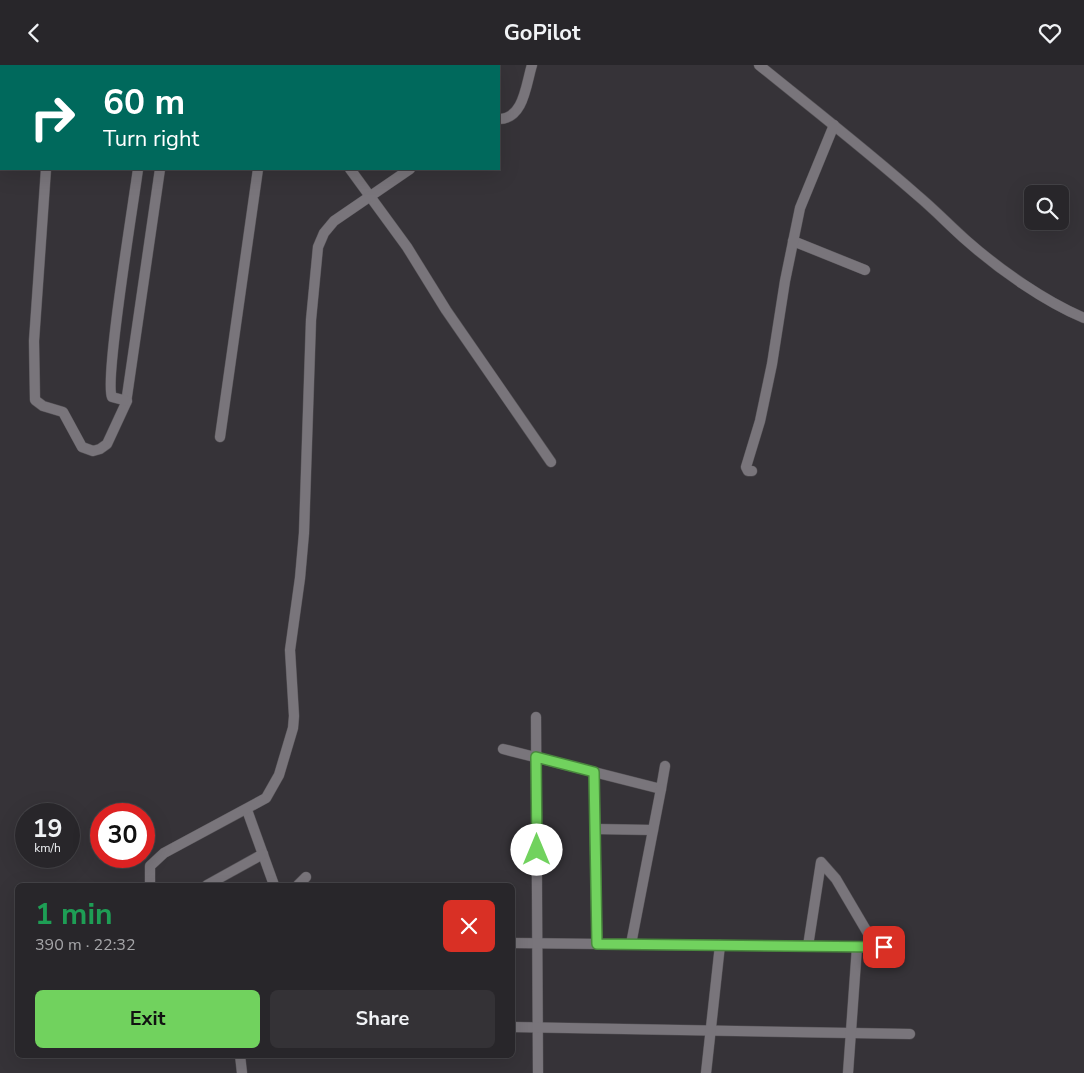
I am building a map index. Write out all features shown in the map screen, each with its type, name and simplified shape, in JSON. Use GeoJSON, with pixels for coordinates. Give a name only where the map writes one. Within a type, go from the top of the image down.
{"type":"FeatureCollection","features":[{"type":"Feature","properties":{"kind":"street"},"geometry":{"type":"LineString","coordinates":[[500,119],[506,119],[517,111],[532,65]]}},
{"type":"Feature","properties":{"kind":"street"},"geometry":{"type":"LineString","coordinates":[[759,65],[834,125],[983,253],[1062,309],[1084,318]]}},
{"type":"Feature","properties":{"kind":"street"},"geometry":{"type":"LineString","coordinates":[[752,471],[748,471],[746,467],[761,413],[800,208],[834,125]]}},
{"type":"Feature","properties":{"kind":"street"},"geometry":{"type":"LineString","coordinates":[[46,170],[34,341],[35,400],[43,406],[64,412],[82,447],[93,451],[100,449],[111,438],[127,401],[160,170]]}},
{"type":"Feature","properties":{"kind":"street"},"geometry":{"type":"LineString","coordinates":[[127,401],[112,397],[111,387],[138,170]]}},
{"type":"Feature","properties":{"kind":"street"},"geometry":{"type":"LineString","coordinates":[[220,437],[258,170]]}},
{"type":"Feature","properties":{"kind":"street"},"geometry":{"type":"LineString","coordinates":[[351,170],[407,247],[446,310],[551,462]]}},
{"type":"Feature","properties":{"kind":"street"},"geometry":{"type":"LineString","coordinates":[[150,883],[150,866],[164,853],[266,799],[279,775],[293,728],[294,716],[290,649],[304,533],[311,320],[318,247],[324,233],[334,221],[409,170]]}},
{"type":"Feature","properties":{"kind":"street"},"geometry":{"type":"LineString","coordinates":[[793,241],[865,270]]}},
{"type":"Feature","properties":{"kind":"street"},"geometry":{"type":"LineString","coordinates":[[536,717],[538,1073]]}},
{"type":"Feature","properties":{"kind":"street"},"geometry":{"type":"LineString","coordinates":[[503,749],[661,789]]}},
{"type":"Feature","properties":{"kind":"street"},"geometry":{"type":"LineString","coordinates":[[631,944],[665,766]]}},
{"type":"Feature","properties":{"kind":"street"},"geometry":{"type":"LineString","coordinates":[[594,772],[597,944]]}},
{"type":"Feature","properties":{"kind":"street"},"geometry":{"type":"LineString","coordinates":[[247,810],[273,883]]}},
{"type":"Feature","properties":{"kind":"street"},"geometry":{"type":"LineString","coordinates":[[595,829],[653,830]]}},
{"type":"Feature","properties":{"kind":"street"},"geometry":{"type":"LineString","coordinates":[[212,883],[263,854]]}},
{"type":"Feature","properties":{"kind":"street"},"geometry":{"type":"LineString","coordinates":[[515,943],[880,947],[836,879],[821,862],[808,946]]}},
{"type":"Feature","properties":{"kind":"street"},"geometry":{"type":"LineString","coordinates":[[300,883],[306,877]]}},
{"type":"Feature","properties":{"kind":"street"},"geometry":{"type":"LineString","coordinates":[[706,1073],[720,945]]}},
{"type":"Feature","properties":{"kind":"street"},"geometry":{"type":"LineString","coordinates":[[848,1073],[857,947]]}},
{"type":"Feature","properties":{"kind":"street"},"geometry":{"type":"LineString","coordinates":[[515,1027],[910,1034]]}},
{"type":"Feature","properties":{"kind":"street"},"geometry":{"type":"LineString","coordinates":[[240,1058],[242,1073]]}},
{"type":"Feature","properties":{"kind":"route"},"geometry":{"type":"LineString","coordinates":[[537,850],[536,757],[594,772],[597,944],[884,947]]}}]}
